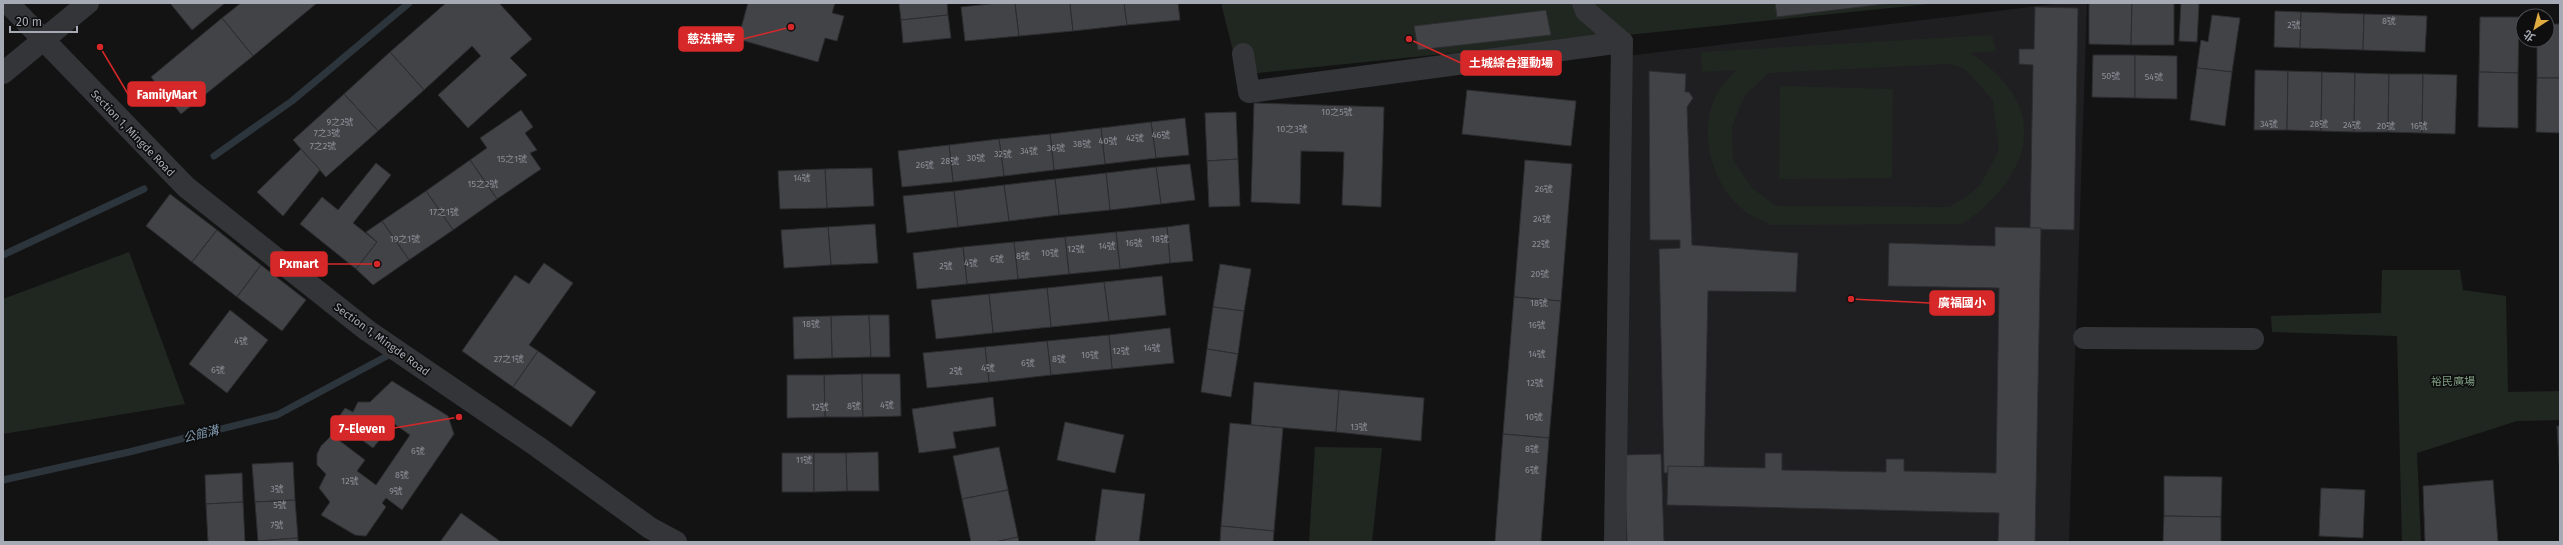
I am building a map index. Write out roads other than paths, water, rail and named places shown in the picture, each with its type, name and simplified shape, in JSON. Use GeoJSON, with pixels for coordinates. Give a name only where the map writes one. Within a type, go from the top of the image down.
{"type":"FeatureCollection","features":[{"type":"Feature","properties":{"kind":"street","name":"Section 1, Mingde Road"},"geometry":{"type":"LineString","coordinates":[[8,3],[186,188],[368,331],[538,448],[651,535],[676,542]]}},
{"type":"Feature","properties":{"kind":"street"},"geometry":{"type":"LineString","coordinates":[[3,73],[88,3]]}},
{"type":"Feature","properties":{"kind":"street"},"geometry":{"type":"LineString","coordinates":[[1583,3],[1586,11],[1622,42]]}},
{"type":"Feature","properties":{"kind":"street"},"geometry":{"type":"LineString","coordinates":[[1243,54],[1249,92],[1622,42]]}},
{"type":"Feature","properties":{"kind":"street"},"geometry":{"type":"LineString","coordinates":[[1615,542],[1622,42]]}},
{"type":"Feature","properties":{"kind":"street"},"geometry":{"type":"LineString","coordinates":[[2084,338],[2253,339]]}},
{"type":"Feature","properties":{"kind":"waterway"},"geometry":{"type":"LineString","coordinates":[[214,156],[292,101],[409,3]]}},
{"type":"Feature","properties":{"kind":"waterway"},"geometry":{"type":"LineString","coordinates":[[3,255],[144,189]]}},
{"type":"Feature","properties":{"kind":"waterway","name":"公館溝"},"geometry":{"type":"LineString","coordinates":[[3,480],[129,452],[277,415],[387,356]]}},
{"type":"Feature","properties":{"kind":"place","name":"慈法禪寺"},"geometry":{"type":"Point","coordinates":[791,27]}},
{"type":"Feature","properties":{"kind":"place","name":"土城綜合運動場"},"geometry":{"type":"Point","coordinates":[1409,39]}},
{"type":"Feature","properties":{"kind":"place","name":"FamilyMart"},"geometry":{"type":"Point","coordinates":[100,47]}},
{"type":"Feature","properties":{"kind":"place","name":"Pxmart"},"geometry":{"type":"Point","coordinates":[377,264]}},
{"type":"Feature","properties":{"kind":"place","name":"廣福國小"},"geometry":{"type":"Point","coordinates":[1851,299]}},
{"type":"Feature","properties":{"kind":"place","name":"7-Eleven"},"geometry":{"type":"Point","coordinates":[459,417]}},
{"type":"Feature","properties":{"kind":"park label","name":"裕民廣場"},"geometry":{"type":"Point","coordinates":[2453,381]}}]}
